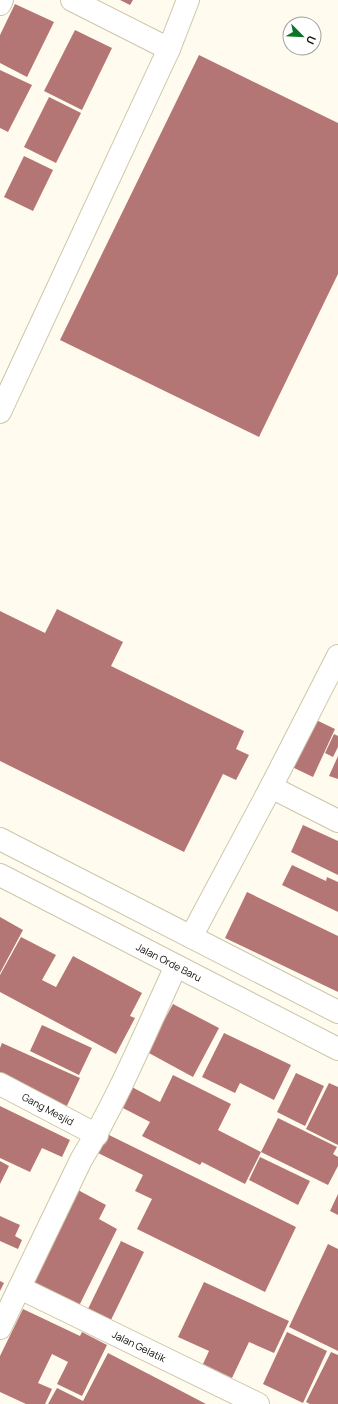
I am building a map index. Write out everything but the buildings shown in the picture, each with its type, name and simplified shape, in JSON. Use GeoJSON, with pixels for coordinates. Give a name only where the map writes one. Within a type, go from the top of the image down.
{"type":"FeatureCollection","features":[{"type":"Feature","properties":{"kind":"street"},"geometry":{"type":"LineString","coordinates":[[0,4],[2,0]]}},
{"type":"Feature","properties":{"kind":"street"},"geometry":{"type":"LineString","coordinates":[[72,0],[169,49]]}},
{"type":"Feature","properties":{"kind":"street"},"geometry":{"type":"LineString","coordinates":[[0,412],[169,49],[188,0]]}},
{"type":"Feature","properties":{"kind":"street"},"geometry":{"type":"LineString","coordinates":[[191,937],[271,788],[338,656]]}},
{"type":"Feature","properties":{"kind":"street"},"geometry":{"type":"LineString","coordinates":[[271,788],[338,821]]}},
{"type":"Feature","properties":{"kind":"street"},"geometry":{"type":"LineString","coordinates":[[0,839],[338,1012]]}},
{"type":"Feature","properties":{"kind":"street","name":"Jalan Orde Baru"},"geometry":{"type":"LineString","coordinates":[[0,875],[338,1049]]}},
{"type":"Feature","properties":{"kind":"street"},"geometry":{"type":"LineString","coordinates":[[0,1328],[81,1160],[97,1134],[176,966]]}},
{"type":"Feature","properties":{"kind":"street","name":"Gang Mesjid"},"geometry":{"type":"LineString","coordinates":[[0,1084],[97,1134]]}},
{"type":"Feature","properties":{"kind":"street","name":"Jalan Gelatik"},"geometry":{"type":"LineString","coordinates":[[20,1288],[258,1404]]}}]}
